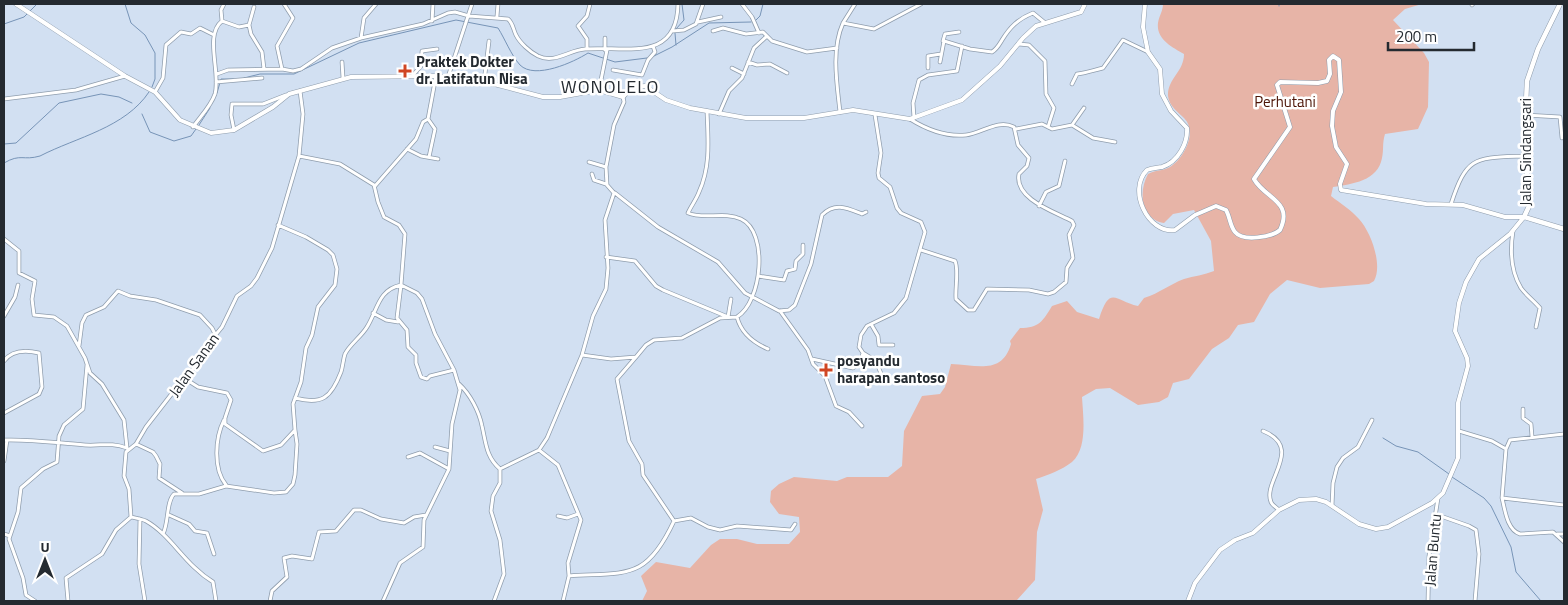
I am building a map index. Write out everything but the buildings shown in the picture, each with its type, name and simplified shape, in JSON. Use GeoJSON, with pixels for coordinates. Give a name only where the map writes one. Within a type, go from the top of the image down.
{"type":"FeatureCollection","features":[{"type":"Feature","properties":{"kind":"main road"},"geometry":{"type":"LineString","coordinates":[[16,4],[125,76],[154,92],[180,120],[193,127],[218,134],[234,130],[273,107],[286,95],[343,78],[413,76],[448,77],[484,82],[543,97],[560,97],[598,90],[623,97],[632,87],[646,86],[666,100],[690,108],[719,114],[764,119],[804,118],[853,110],[874,115],[912,119],[962,100],[1000,66],[1036,26],[1081,12],[1085,4]]}},
{"type":"Feature","properties":{"kind":"main road"},"geometry":{"type":"LineString","coordinates":[[1145,4],[1142,23],[1148,52],[1160,69],[1162,94],[1171,111],[1185,125],[1187,134],[1185,145],[1171,162],[1147,170],[1140,181],[1140,204],[1148,217],[1166,230],[1175,230],[1195,215],[1216,206],[1226,210],[1234,232],[1242,236],[1270,235],[1280,230],[1284,219],[1280,204],[1254,179],[1290,127],[1277,85],[1280,82],[1318,83],[1327,81],[1330,74],[1329,60],[1333,56],[1339,60],[1341,92],[1333,110],[1332,126],[1336,146],[1346,164],[1340,188],[1345,192],[1426,204],[1471,206],[1505,217],[1524,217],[1564,229]]}},
{"type":"Feature","properties":{"kind":"main road","name":"Jalan Sindangsari"},"geometry":{"type":"LineString","coordinates":[[1524,217],[1530,204],[1524,156],[1527,81],[1534,60],[1560,4]]}},
{"type":"Feature","properties":{"kind":"main road"},"geometry":{"type":"LineString","coordinates":[[1530,204],[1532,219]]}},
{"type":"Feature","properties":{"kind":"main road"},"geometry":{"type":"LineString","coordinates":[[1188,601],[1199,576],[1220,550],[1235,540],[1258,530],[1279,510],[1305,498],[1316,499],[1332,506],[1359,524],[1376,530],[1388,527],[1438,498],[1450,482],[1458,458],[1459,395],[1468,361],[1455,331],[1458,303],[1476,263],[1514,230],[1524,217]]}},
{"type":"Feature","properties":{"kind":"street"},"geometry":{"type":"LineString","coordinates":[[193,127],[213,98],[217,82],[214,35],[222,20],[221,10],[224,4]]}},
{"type":"Feature","properties":{"kind":"street"},"geometry":{"type":"LineString","coordinates":[[282,69],[277,46],[293,18],[284,4]]}},
{"type":"Feature","properties":{"kind":"street"},"geometry":{"type":"LineString","coordinates":[[361,38],[364,18],[376,4]]}},
{"type":"Feature","properties":{"kind":"street"},"geometry":{"type":"LineString","coordinates":[[432,21],[433,4]]}},
{"type":"Feature","properties":{"kind":"street"},"geometry":{"type":"LineString","coordinates":[[448,77],[472,4]]}},
{"type":"Feature","properties":{"kind":"street"},"geometry":{"type":"LineString","coordinates":[[497,16],[498,4]]}},
{"type":"Feature","properties":{"kind":"street"},"geometry":{"type":"LineString","coordinates":[[587,49],[586,37],[578,26],[587,16],[590,4]]}},
{"type":"Feature","properties":{"kind":"street"},"geometry":{"type":"LineString","coordinates":[[674,31],[678,18],[678,4]]}},
{"type":"Feature","properties":{"kind":"street"},"geometry":{"type":"LineString","coordinates":[[698,22],[703,4]]}},
{"type":"Feature","properties":{"kind":"street"},"geometry":{"type":"LineString","coordinates":[[742,4],[752,17],[759,33]]}},
{"type":"Feature","properties":{"kind":"street"},"geometry":{"type":"LineString","coordinates":[[840,112],[838,32],[855,4]]}},
{"type":"Feature","properties":{"kind":"street"},"geometry":{"type":"LineString","coordinates":[[843,23],[874,29],[921,4]]}},
{"type":"Feature","properties":{"kind":"street"},"geometry":{"type":"LineString","coordinates":[[254,7],[249,25],[251,34],[262,52],[264,69]]}},
{"type":"Feature","properties":{"kind":"street"},"geometry":{"type":"LineString","coordinates":[[217,74],[224,70],[282,69],[293,71],[301,69],[326,51],[361,38],[432,21],[455,12],[469,16],[497,16],[511,21],[517,37],[539,57],[556,58],[587,49],[640,50],[653,46],[674,31],[691,28],[698,22],[721,17]]}},
{"type":"Feature","properties":{"kind":"street"},"geometry":{"type":"LineString","coordinates":[[943,42],[992,52],[1010,28],[1019,20],[1033,14],[1044,22]]}},
{"type":"Feature","properties":{"kind":"street"},"geometry":{"type":"LineString","coordinates":[[222,20],[235,27],[249,25]]}},
{"type":"Feature","properties":{"kind":"street"},"geometry":{"type":"LineString","coordinates":[[154,92],[164,78],[164,49],[168,42],[181,32],[191,34],[200,28],[214,35]]}},
{"type":"Feature","properties":{"kind":"street"},"geometry":{"type":"LineString","coordinates":[[712,30],[723,28],[746,34],[764,32],[772,41],[807,52],[837,48]]}},
{"type":"Feature","properties":{"kind":"street"},"geometry":{"type":"LineString","coordinates":[[940,62],[945,34],[958,32]]}},
{"type":"Feature","properties":{"kind":"street"},"geometry":{"type":"LineString","coordinates":[[719,114],[726,96],[744,74],[754,48],[767,36]]}},
{"type":"Feature","properties":{"kind":"street"},"geometry":{"type":"LineString","coordinates":[[598,90],[604,65],[605,38]]}},
{"type":"Feature","properties":{"kind":"street"},"geometry":{"type":"LineString","coordinates":[[1072,84],[1077,74],[1087,74],[1094,69],[1103,68],[1123,40],[1148,52]]}},
{"type":"Feature","properties":{"kind":"street"},"geometry":{"type":"LineString","coordinates":[[484,82],[489,41]]}},
{"type":"Feature","properties":{"kind":"street"},"geometry":{"type":"LineString","coordinates":[[1018,44],[1029,45],[1045,61],[1046,94],[1054,108],[1048,127]]}},
{"type":"Feature","properties":{"kind":"street"},"geometry":{"type":"LineString","coordinates":[[921,250],[955,261],[957,266],[956,298],[968,310],[976,308],[987,289],[1029,290],[1050,294],[1066,282],[1067,268],[1073,258],[1069,236],[1074,225],[1072,221],[1039,206],[1032,201],[1018,183],[1019,174],[1027,166],[1030,158],[1018,145],[1016,129],[1011,125],[1002,124],[979,132],[956,135],[920,126],[912,119],[919,80],[928,75],[957,71],[962,45]]}},
{"type":"Feature","properties":{"kind":"street"},"geometry":{"type":"LineString","coordinates":[[613,70],[642,75],[648,60],[655,52],[653,46]]}},
{"type":"Feature","properties":{"kind":"street"},"geometry":{"type":"LineString","coordinates":[[413,76],[421,66],[422,51],[437,49]]}},
{"type":"Feature","properties":{"kind":"street"},"geometry":{"type":"LineString","coordinates":[[928,68],[928,56],[941,54]]}},
{"type":"Feature","properties":{"kind":"street"},"geometry":{"type":"LineString","coordinates":[[342,62],[343,78]]}},
{"type":"Feature","properties":{"kind":"street"},"geometry":{"type":"LineString","coordinates":[[748,62],[757,65],[770,64],[787,73]]}},
{"type":"Feature","properties":{"kind":"street"},"geometry":{"type":"LineString","coordinates":[[732,68],[744,74]]}},
{"type":"Feature","properties":{"kind":"street"},"geometry":{"type":"LineString","coordinates":[[4,99],[76,90],[125,76]]}},
{"type":"Feature","properties":{"kind":"street"},"geometry":{"type":"LineString","coordinates":[[429,157],[435,129],[428,119],[436,76]]}},
{"type":"Feature","properties":{"kind":"street"},"geometry":{"type":"LineString","coordinates":[[217,82],[262,78]]}},
{"type":"Feature","properties":{"kind":"street","name":"Jalan Sanan"},"geometry":{"type":"LineString","coordinates":[[128,448],[136,444],[148,424],[186,380],[208,344],[216,336],[238,296],[257,278],[272,248],[299,156],[303,114],[300,92]]}},
{"type":"Feature","properties":{"kind":"street"},"geometry":{"type":"LineString","coordinates":[[234,130],[231,116],[232,103],[263,104],[286,95]]}},
{"type":"Feature","properties":{"kind":"street"},"geometry":{"type":"LineString","coordinates":[[607,185],[606,167],[614,125],[624,102],[623,97]]}},
{"type":"Feature","properties":{"kind":"street"},"geometry":{"type":"LineString","coordinates":[[1016,129],[1042,124],[1053,129],[1072,125],[1084,108]]}},
{"type":"Feature","properties":{"kind":"street"},"geometry":{"type":"LineString","coordinates":[[674,521],[642,473],[641,462],[628,436],[617,379],[646,345],[654,340],[682,338],[708,324],[728,317],[737,317],[757,292],[756,238],[748,224],[734,216],[688,213],[700,192],[706,171],[709,141],[707,111]]}},
{"type":"Feature","properties":{"kind":"street"},"geometry":{"type":"LineString","coordinates":[[1525,114],[1560,117],[1562,138]]}},
{"type":"Feature","properties":{"kind":"street"},"geometry":{"type":"LineString","coordinates":[[874,115],[881,157],[878,176],[890,186],[896,208],[924,224],[925,232],[906,298],[894,313],[867,326],[861,335],[860,347],[863,353],[876,361],[882,376]]}},
{"type":"Feature","properties":{"kind":"street"},"geometry":{"type":"LineString","coordinates":[[375,186],[416,139],[423,122],[428,119]]}},
{"type":"Feature","properties":{"kind":"street"},"geometry":{"type":"LineString","coordinates":[[1072,125],[1093,138],[1115,142]]}},
{"type":"Feature","properties":{"kind":"street"},"geometry":{"type":"LineString","coordinates":[[407,148],[429,157],[438,158]]}},
{"type":"Feature","properties":{"kind":"street"},"geometry":{"type":"LineString","coordinates":[[299,156],[340,164],[375,186],[378,202],[384,217],[399,225],[405,234],[401,285],[396,316],[407,330],[408,346],[416,354],[417,366],[424,379],[454,370]]}},
{"type":"Feature","properties":{"kind":"street"},"geometry":{"type":"LineString","coordinates":[[1451,204],[1461,175],[1471,165],[1489,158],[1524,156]]}},
{"type":"Feature","properties":{"kind":"street"},"geometry":{"type":"LineString","coordinates":[[1039,206],[1046,192],[1059,186],[1065,161]]}},
{"type":"Feature","properties":{"kind":"street"},"geometry":{"type":"LineString","coordinates":[[589,162],[606,167]]}},
{"type":"Feature","properties":{"kind":"street"},"geometry":{"type":"LineString","coordinates":[[592,174],[594,180],[607,185],[614,193],[658,227],[718,262],[737,287],[753,298],[780,311],[826,379],[836,406],[849,412],[862,426]]}},
{"type":"Feature","properties":{"kind":"street"},"geometry":{"type":"LineString","coordinates":[[500,470],[539,450],[547,438],[582,355],[593,316],[606,289],[608,268],[605,220],[614,193]]}},
{"type":"Feature","properties":{"kind":"street"},"geometry":{"type":"LineString","coordinates":[[780,311],[789,310],[795,305],[812,264],[822,215],[833,207],[843,206],[862,214],[866,212]]}},
{"type":"Feature","properties":{"kind":"street"},"geometry":{"type":"LineString","coordinates":[[163,534],[169,515],[171,498],[174,494],[202,494],[226,486],[274,493],[286,492],[290,489],[294,480],[296,461],[293,404],[301,382],[306,348],[312,336],[318,308],[333,291],[337,270],[333,255],[328,250],[306,237],[278,225]]}},
{"type":"Feature","properties":{"kind":"street"},"geometry":{"type":"LineString","coordinates":[[1514,230],[1510,246],[1512,264],[1521,287],[1540,308],[1536,327]]}},
{"type":"Feature","properties":{"kind":"street"},"geometry":{"type":"LineString","coordinates":[[4,239],[19,251],[19,272],[35,281],[32,300],[34,315],[54,316],[61,320],[79,347],[90,373],[99,381],[124,420],[128,448],[124,458],[124,471],[129,489],[131,517]]}},
{"type":"Feature","properties":{"kind":"street"},"geometry":{"type":"LineString","coordinates":[[758,276],[784,280],[787,271],[795,269],[796,260],[803,254],[804,245]]}},
{"type":"Feature","properties":{"kind":"street"},"geometry":{"type":"LineString","coordinates":[[606,257],[635,261],[656,286],[728,317]]}},
{"type":"Feature","properties":{"kind":"street"},"geometry":{"type":"LineString","coordinates":[[296,398],[315,401],[328,396],[342,371],[346,352],[368,327],[385,291],[401,285],[417,293],[422,299],[435,334],[480,420],[489,457],[500,470],[500,483],[493,496],[491,511],[500,540],[504,574],[494,601]]}},
{"type":"Feature","properties":{"kind":"street"},"geometry":{"type":"LineString","coordinates":[[4,316],[15,297],[18,286]]}},
{"type":"Feature","properties":{"kind":"street"},"geometry":{"type":"LineString","coordinates":[[79,347],[82,323],[86,315],[101,309],[118,291],[130,296],[156,300],[200,315],[212,328],[216,336]]}},
{"type":"Feature","properties":{"kind":"street"},"geometry":{"type":"LineString","coordinates":[[728,317],[731,298]]}},
{"type":"Feature","properties":{"kind":"street"},"geometry":{"type":"LineString","coordinates":[[373,313],[386,320],[399,322]]}},
{"type":"Feature","properties":{"kind":"street"},"geometry":{"type":"LineString","coordinates":[[737,317],[740,325],[754,342],[768,349]]}},
{"type":"Feature","properties":{"kind":"street"},"geometry":{"type":"LineString","coordinates":[[872,324],[880,344],[893,345]]}},
{"type":"Feature","properties":{"kind":"street"},"geometry":{"type":"LineString","coordinates":[[4,361],[9,355],[17,352],[39,353],[42,387],[39,394],[4,413]]}},
{"type":"Feature","properties":{"kind":"street"},"geometry":{"type":"LineString","coordinates":[[812,360],[853,368],[860,363],[863,353]]}},
{"type":"Feature","properties":{"kind":"street"},"geometry":{"type":"LineString","coordinates":[[582,355],[611,359],[636,357]]}},
{"type":"Feature","properties":{"kind":"street"},"geometry":{"type":"LineString","coordinates":[[35,601],[26,595],[10,536],[18,512],[21,488],[43,469],[57,462],[59,442],[66,422],[83,409],[87,365]]}},
{"type":"Feature","properties":{"kind":"street"},"geometry":{"type":"LineString","coordinates":[[186,380],[198,387],[227,393],[231,402],[219,434],[217,468],[226,486]]}},
{"type":"Feature","properties":{"kind":"street"},"geometry":{"type":"LineString","coordinates":[[383,601],[400,563],[423,547],[426,515],[449,469],[452,424],[460,395],[460,384]]}},
{"type":"Feature","properties":{"kind":"street"},"geometry":{"type":"LineString","coordinates":[[1523,410],[1523,418],[1531,424],[1532,437]]}},
{"type":"Feature","properties":{"kind":"street"},"geometry":{"type":"LineString","coordinates":[[225,418],[228,426],[243,434],[259,450],[277,448],[295,430]]}},
{"type":"Feature","properties":{"kind":"street"},"geometry":{"type":"LineString","coordinates":[[1332,506],[1333,483],[1337,467],[1343,458],[1358,447],[1372,420]]}},
{"type":"Feature","properties":{"kind":"street"},"geometry":{"type":"LineString","coordinates":[[1263,431],[1270,434],[1276,442],[1281,455],[1279,470],[1270,488],[1271,501],[1279,510]]}},
{"type":"Feature","properties":{"kind":"street"},"geometry":{"type":"LineString","coordinates":[[1459,432],[1492,441],[1506,449]]}},
{"type":"Feature","properties":{"kind":"street"},"geometry":{"type":"LineString","coordinates":[[1564,434],[1510,440],[1506,449],[1502,498],[1508,521],[1515,532],[1520,534],[1548,532],[1564,534]]}},
{"type":"Feature","properties":{"kind":"street"},"geometry":{"type":"LineString","coordinates":[[4,461],[5,440],[59,442],[82,445],[110,443],[128,448]]}},
{"type":"Feature","properties":{"kind":"street"},"geometry":{"type":"LineString","coordinates":[[136,444],[153,452],[160,464],[159,478],[182,493]]}},
{"type":"Feature","properties":{"kind":"street"},"geometry":{"type":"LineString","coordinates":[[435,447],[450,451]]}},
{"type":"Feature","properties":{"kind":"street"},"geometry":{"type":"LineString","coordinates":[[539,450],[558,465],[581,522],[568,563],[569,576],[562,601]]}},
{"type":"Feature","properties":{"kind":"street"},"geometry":{"type":"LineString","coordinates":[[408,457],[420,453],[449,469]]}},
{"type":"Feature","properties":{"kind":"street","name":"Jalan Buntu"},"geometry":{"type":"LineString","coordinates":[[1428,601],[1429,556],[1438,498]]}},
{"type":"Feature","properties":{"kind":"street"},"geometry":{"type":"LineString","coordinates":[[1502,498],[1564,505]]}},
{"type":"Feature","properties":{"kind":"street"},"geometry":{"type":"LineString","coordinates":[[270,601],[272,591],[287,577],[284,558],[292,556],[312,559],[319,532],[336,530],[354,510],[362,510],[381,519],[404,523],[412,518],[426,515]]}},
{"type":"Feature","properties":{"kind":"street"},"geometry":{"type":"LineString","coordinates":[[558,516],[568,518],[578,514]]}},
{"type":"Feature","properties":{"kind":"street"},"geometry":{"type":"LineString","coordinates":[[1435,514],[1476,530],[1478,554],[1475,601]]}},
{"type":"Feature","properties":{"kind":"street"},"geometry":{"type":"LineString","coordinates":[[169,515],[189,524],[195,531],[207,533],[214,554]]}},
{"type":"Feature","properties":{"kind":"street"},"geometry":{"type":"LineString","coordinates":[[131,517],[140,519],[163,534],[197,572],[213,582],[216,601]]}},
{"type":"Feature","properties":{"kind":"street"},"geometry":{"type":"LineString","coordinates":[[68,601],[66,578],[102,554],[116,530],[131,517]]}},
{"type":"Feature","properties":{"kind":"street"},"geometry":{"type":"LineString","coordinates":[[674,521],[691,518],[708,527],[720,530],[737,526],[791,530],[796,524]]}},
{"type":"Feature","properties":{"kind":"street"},"geometry":{"type":"LineString","coordinates":[[140,519],[139,564],[145,601]]}},
{"type":"Feature","properties":{"kind":"street"},"geometry":{"type":"LineString","coordinates":[[569,576],[596,576],[642,566],[652,558],[665,540],[674,521]]}},
{"type":"Feature","properties":{"kind":"street"},"geometry":{"type":"LineString","coordinates":[[4,534],[10,536]]}},
{"type":"Feature","properties":{"kind":"street"},"geometry":{"type":"LineString","coordinates":[[1556,534],[1564,542]]}},
{"type":"Feature","properties":{"kind":"green space","name":"Perhutani"},"geometry":{"type":"Polygon","coordinates":[[[1163,4],[1422,4],[1405,9],[1393,20],[1424,53],[1429,62],[1428,107],[1418,129],[1385,134],[1380,166],[1375,172],[1356,183],[1333,187],[1331,196],[1356,216],[1368,232],[1377,266],[1374,281],[1369,284],[1320,288],[1287,280],[1270,294],[1254,322],[1238,325],[1229,338],[1212,349],[1189,379],[1173,383],[1168,397],[1159,402],[1138,405],[1110,388],[1096,389],[1082,397],[1083,431],[1077,456],[1064,467],[1036,479],[1043,510],[1037,532],[1035,580],[1017,600],[642,601],[647,591],[641,576],[656,562],[690,568],[711,545],[720,539],[737,539],[757,544],[789,544],[800,532],[799,517],[779,514],[770,502],[771,491],[779,484],[794,477],[837,481],[847,477],[888,477],[902,466],[904,431],[922,396],[940,394],[945,387],[951,364],[987,366],[995,364],[1007,354],[1011,344],[1010,341],[1020,328],[1032,327],[1040,323],[1052,306],[1067,301],[1077,312],[1099,319],[1106,302],[1110,298],[1138,306],[1144,298],[1179,281],[1214,271],[1211,241],[1194,210],[1173,214],[1164,223],[1150,216],[1144,204],[1143,189],[1148,174],[1170,167],[1180,158],[1188,144],[1190,130],[1184,118],[1172,106],[1168,96],[1168,90],[1181,66],[1184,54],[1166,42],[1160,34],[1158,23],[1163,4]]]}},
{"type":"Feature","properties":{"kind":"waterway"},"geometry":{"type":"LineString","coordinates":[[4,24],[24,17],[37,4]]}},
{"type":"Feature","properties":{"kind":"waterway"},"geometry":{"type":"LineString","coordinates":[[125,4],[131,23],[145,35],[155,53],[155,79],[152,87]]}},
{"type":"Feature","properties":{"kind":"waterway"},"geometry":{"type":"LineString","coordinates":[[676,29],[684,20],[682,4]]}},
{"type":"Feature","properties":{"kind":"waterway"},"geometry":{"type":"LineString","coordinates":[[756,20],[760,16],[763,4]]}},
{"type":"Feature","properties":{"kind":"waterway"},"geometry":{"type":"LineString","coordinates":[[244,78],[260,74],[294,74],[359,43],[456,20],[498,28],[520,65],[535,71],[564,65],[588,53],[615,62],[647,58]]}},
{"type":"Feature","properties":{"kind":"waterway"},"geometry":{"type":"LineString","coordinates":[[652,57],[672,47],[709,23],[751,22]]}},
{"type":"Feature","properties":{"kind":"waterway"},"geometry":{"type":"LineString","coordinates":[[675,33],[676,45]]}},
{"type":"Feature","properties":{"kind":"waterway"},"geometry":{"type":"LineString","coordinates":[[217,93],[221,79],[233,79]]}},
{"type":"Feature","properties":{"kind":"waterway"},"geometry":{"type":"LineString","coordinates":[[4,163],[14,158],[40,156],[114,123],[127,115],[149,92]]}},
{"type":"Feature","properties":{"kind":"waterway"},"geometry":{"type":"LineString","coordinates":[[4,144],[16,143],[59,103],[101,94],[119,97],[132,103]]}},
{"type":"Feature","properties":{"kind":"waterway"},"geometry":{"type":"LineString","coordinates":[[199,125],[210,108]]}},
{"type":"Feature","properties":{"kind":"waterway"},"geometry":{"type":"LineString","coordinates":[[142,114],[150,132],[174,141],[191,136],[196,129]]}},
{"type":"Feature","properties":{"kind":"waterway"},"geometry":{"type":"LineString","coordinates":[[1383,438],[1396,446],[1418,452],[1449,474]]}},
{"type":"Feature","properties":{"kind":"waterway"},"geometry":{"type":"LineString","coordinates":[[1452,477],[1484,498],[1491,506],[1511,547],[1516,572],[1541,601]]}},
{"type":"Feature","properties":{"kind":"place","name":"Praktek Dokter dr. Latifatun Nisa"},"geometry":{"type":"Point","coordinates":[405,71]}},
{"type":"Feature","properties":{"kind":"place","name":"posyandu harapan santoso"},"geometry":{"type":"Point","coordinates":[826,370]}},
{"type":"Feature","properties":{"kind":"district","name":"WONOLELO"},"geometry":{"type":"Point","coordinates":[610,87]}}]}
